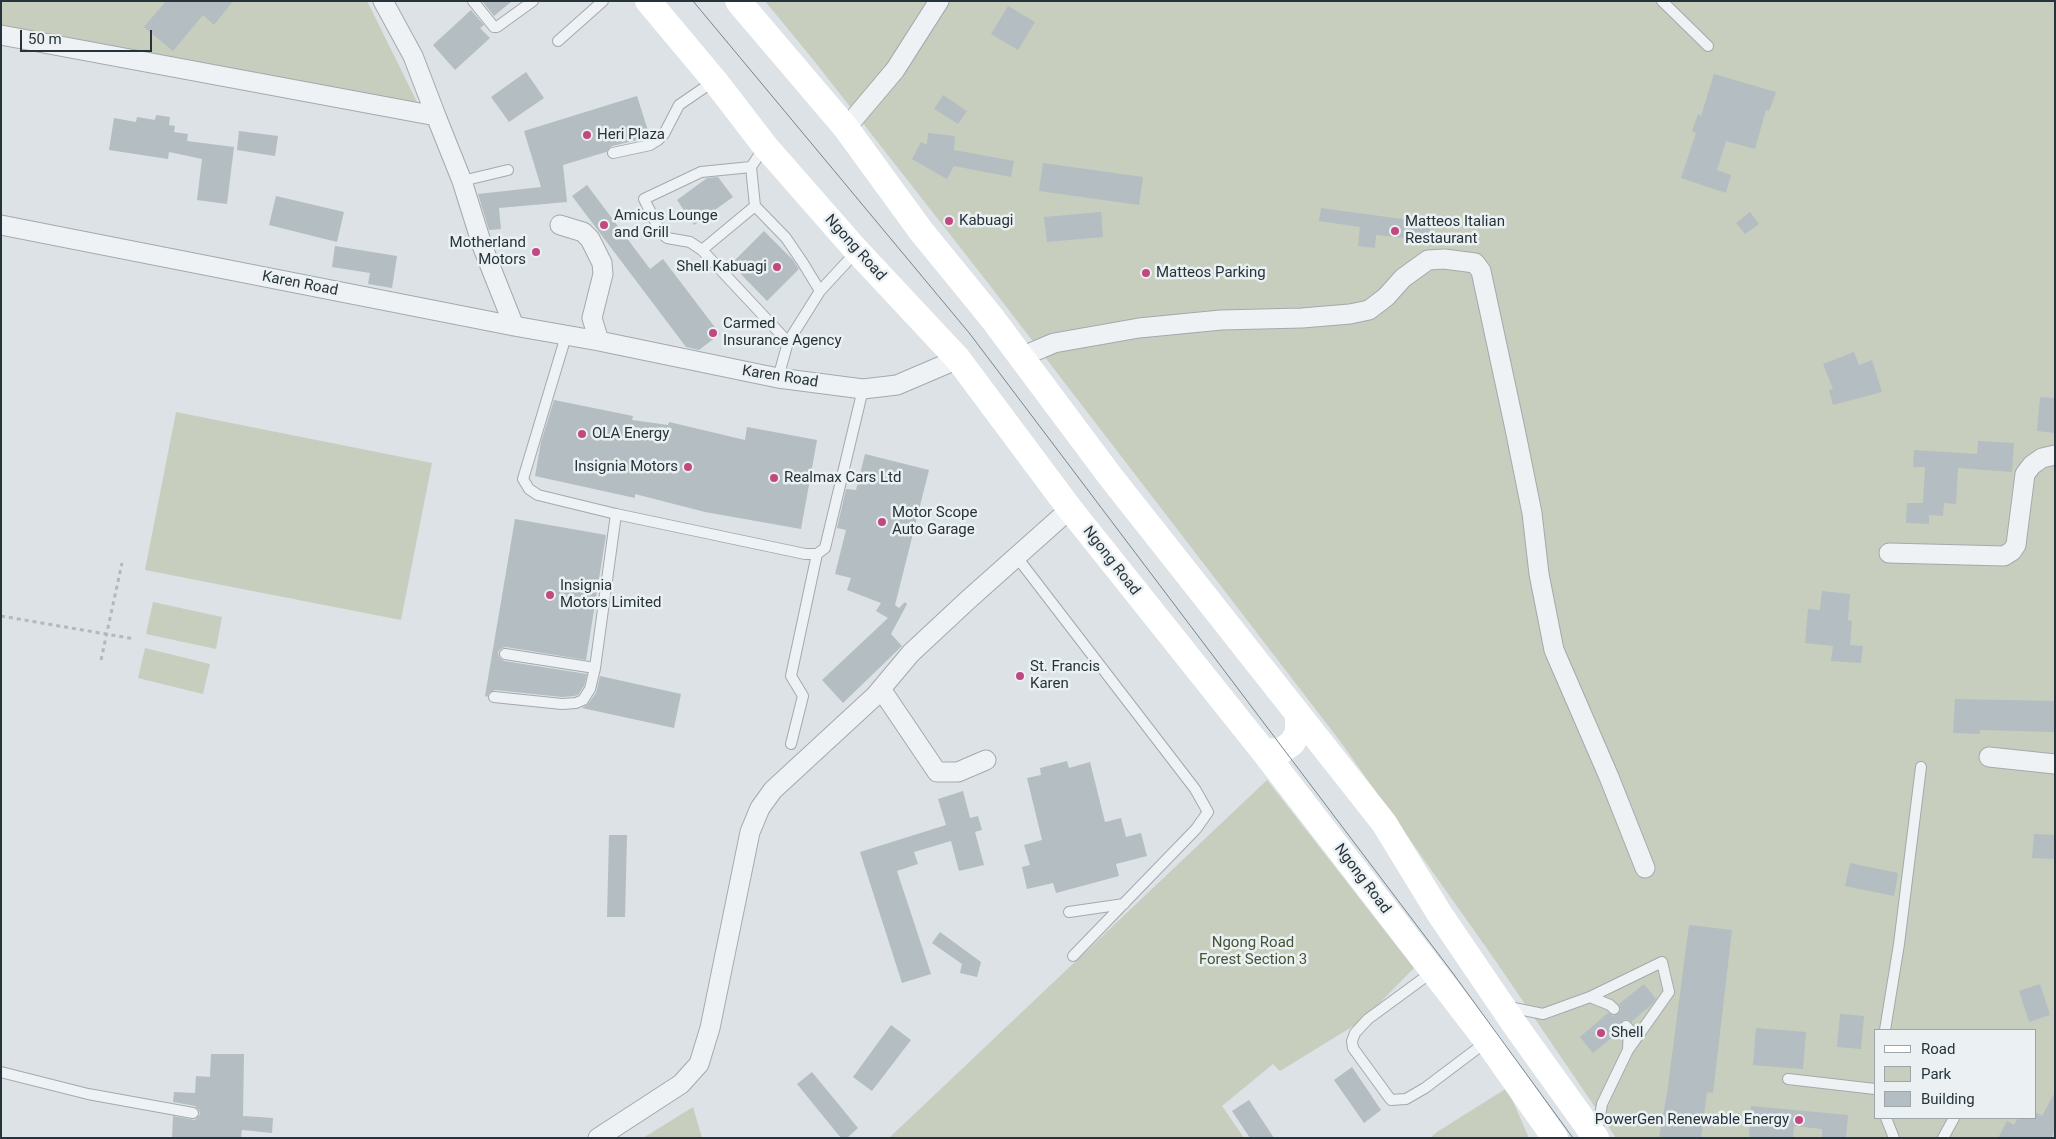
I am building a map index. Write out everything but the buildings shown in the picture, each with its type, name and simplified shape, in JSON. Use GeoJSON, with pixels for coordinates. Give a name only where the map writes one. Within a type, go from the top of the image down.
{"type":"FeatureCollection","features":[{"type":"Feature","properties":{"kind":"main road","name":"Ngong Road"},"geometry":{"type":"LineString","coordinates":[[648,1],[715,81],[765,146],[857,251],[958,359],[1070,509],[1264,752],[1487,1041],[1555,1138]]}},
{"type":"Feature","properties":{"kind":"main road"},"geometry":{"type":"LineString","coordinates":[[738,1],[846,128],[921,231],[992,318],[1110,476],[1384,823],[1440,912],[1503,1006],[1596,1137]]}},
{"type":"Feature","properties":{"kind":"main road"},"geometry":{"type":"LineString","coordinates":[[1264,752],[1281,750],[1292,743],[1298,732],[1298,714]]}},
{"type":"Feature","properties":{"kind":"street"},"geometry":{"type":"LineString","coordinates":[[383,1],[413,56],[462,181],[483,248],[514,326]]}},
{"type":"Feature","properties":{"kind":"street"},"geometry":{"type":"LineString","coordinates":[[846,128],[895,70],[939,1]]}},
{"type":"Feature","properties":{"kind":"street"},"geometry":{"type":"LineString","coordinates":[[1,35],[436,116]]}},
{"type":"Feature","properties":{"kind":"street","name":"Karen Road"},"geometry":{"type":"LineString","coordinates":[[1,225],[599,341],[778,378],[862,389],[897,385],[958,359]]}},
{"type":"Feature","properties":{"kind":"street"},"geometry":{"type":"LineString","coordinates":[[560,225],[583,232],[590,239],[602,263],[603,274],[592,318],[599,341]]}},
{"type":"Feature","properties":{"kind":"street"},"geometry":{"type":"LineString","coordinates":[[1020,357],[1054,343],[1139,328],[1221,320],[1302,318],[1350,314],[1369,310],[1386,297],[1403,278],[1428,260],[1444,259],[1475,263],[1481,270],[1515,429],[1532,513],[1539,574],[1554,650],[1609,777],[1645,868]]}},
{"type":"Feature","properties":{"kind":"street"},"geometry":{"type":"LineString","coordinates":[[1889,553],[2004,556],[2012,551],[2016,545],[2025,474],[2032,465],[2042,458],[2055,455]]}},
{"type":"Feature","properties":{"kind":"street"},"geometry":{"type":"LineString","coordinates":[[598,1138],[681,1084],[699,1064],[712,1019],[750,832],[760,808],[773,790],[881,689],[911,653],[1070,509]]}},
{"type":"Feature","properties":{"kind":"street"},"geometry":{"type":"LineString","coordinates":[[881,689],[937,772],[958,772],[986,760]]}},
{"type":"Feature","properties":{"kind":"street"},"geometry":{"type":"LineString","coordinates":[[1989,757],[2055,764]]}},
{"type":"Feature","properties":{"kind":"lane"},"geometry":{"type":"LineString","coordinates":[[473,1],[494,27],[497,27],[533,1]]}},
{"type":"Feature","properties":{"kind":"lane"},"geometry":{"type":"LineString","coordinates":[[558,41],[604,1]]}},
{"type":"Feature","properties":{"kind":"lane"},"geometry":{"type":"LineString","coordinates":[[1662,1],[1708,46]]}},
{"type":"Feature","properties":{"kind":"lane"},"geometry":{"type":"LineString","coordinates":[[612,153],[650,145],[658,140],[664,134],[678,105],[715,81]]}},
{"type":"Feature","properties":{"kind":"lane"},"geometry":{"type":"LineString","coordinates":[[765,146],[751,167],[755,206],[786,238],[804,263],[820,292]]}},
{"type":"Feature","properties":{"kind":"lane"},"geometry":{"type":"LineString","coordinates":[[751,167],[702,172],[644,199],[661,233],[667,238],[690,242],[702,250],[788,342]]}},
{"type":"Feature","properties":{"kind":"lane"},"geometry":{"type":"LineString","coordinates":[[462,181],[508,170]]}},
{"type":"Feature","properties":{"kind":"lane"},"geometry":{"type":"LineString","coordinates":[[702,250],[755,206]]}},
{"type":"Feature","properties":{"kind":"lane"},"geometry":{"type":"LineString","coordinates":[[778,378],[788,342],[820,292],[857,251]]}},
{"type":"Feature","properties":{"kind":"lane"},"geometry":{"type":"LineString","coordinates":[[566,336],[523,479],[529,489],[538,494],[616,514],[805,554],[817,554],[825,548],[862,389]]}},
{"type":"Feature","properties":{"kind":"lane"},"geometry":{"type":"LineString","coordinates":[[494,697],[562,704],[576,703],[582,700],[590,690],[595,668],[616,514]]}},
{"type":"Feature","properties":{"kind":"lane"},"geometry":{"type":"LineString","coordinates":[[791,744],[803,696],[791,676],[817,554]]}},
{"type":"Feature","properties":{"kind":"lane"},"geometry":{"type":"LineString","coordinates":[[1016,556],[1195,789],[1208,812],[1196,830],[1073,956]]}},
{"type":"Feature","properties":{"kind":"lane"},"geometry":{"type":"LineString","coordinates":[[505,654],[595,668]]}},
{"type":"Feature","properties":{"kind":"lane"},"geometry":{"type":"LineString","coordinates":[[1885,1029],[1899,944],[1921,767]]}},
{"type":"Feature","properties":{"kind":"lane"},"geometry":{"type":"LineString","coordinates":[[1069,912],[1124,904]]}},
{"type":"Feature","properties":{"kind":"lane"},"geometry":{"type":"LineString","coordinates":[[1503,1006],[1543,1014],[1590,997],[1662,962],[1669,992],[1628,1050],[1602,1104],[1596,1137]]}},
{"type":"Feature","properties":{"kind":"lane"},"geometry":{"type":"LineString","coordinates":[[1432,971],[1368,1019],[1355,1033],[1352,1041],[1353,1048],[1391,1100],[1406,1099],[1425,1088],[1487,1041]]}},
{"type":"Feature","properties":{"kind":"lane"},"geometry":{"type":"LineString","coordinates":[[1590,997],[1610,1004],[1614,1009]]}},
{"type":"Feature","properties":{"kind":"lane"},"geometry":{"type":"LineString","coordinates":[[1626,1026],[1629,1029],[1628,1050]]}},
{"type":"Feature","properties":{"kind":"lane"},"geometry":{"type":"LineString","coordinates":[[1,1072],[88,1094],[193,1113]]}},
{"type":"Feature","properties":{"kind":"lane"},"geometry":{"type":"LineString","coordinates":[[1788,1079],[1874,1089]]}},
{"type":"Feature","properties":{"kind":"lane"},"geometry":{"type":"LineString","coordinates":[[1886,1119],[1894,1138]]}},
{"type":"Feature","properties":{"kind":"lane"},"geometry":{"type":"LineString","coordinates":[[1943,1138],[1953,1121]]}},
{"type":"Feature","properties":{"kind":"path"},"geometry":{"type":"LineString","coordinates":[[101,660],[122,563]]}},
{"type":"Feature","properties":{"kind":"path"},"geometry":{"type":"LineString","coordinates":[[1,616],[135,639]]}},
{"type":"Feature","properties":{"kind":"green space"},"geometry":{"type":"Polygon","coordinates":[[[1,1],[367,1],[418,104],[1,26],[1,1]]]}},
{"type":"Feature","properties":{"kind":"green space"},"geometry":{"type":"Polygon","coordinates":[[[765,1],[2055,1],[2055,1138],[1616,1138],[1495,960],[1340,741],[988,283],[765,1]]]}},
{"type":"Feature","properties":{"kind":"green space"},"geometry":{"type":"Polygon","coordinates":[[[176,412],[432,463],[401,620],[145,570],[176,412]]]}},
{"type":"Feature","properties":{"kind":"green space"},"geometry":{"type":"Polygon","coordinates":[[[153,602],[222,617],[216,649],[146,634],[153,602]]]}},
{"type":"Feature","properties":{"kind":"green space"},"geometry":{"type":"Polygon","coordinates":[[[145,648],[210,664],[203,694],[138,678],[145,648]]]}},
{"type":"Feature","properties":{"kind":"green space","name":"Ngong Road Forest Section 3"},"geometry":{"type":"Polygon","coordinates":[[[1267,780],[1414,968],[1363,1020],[1280,1071],[1273,1064],[1222,1106],[1244,1138],[889,1138],[1267,780]]]}},
{"type":"Feature","properties":{"kind":"green space"},"geometry":{"type":"Polygon","coordinates":[[[1507,1088],[1529,1138],[1430,1138],[1437,1132],[1507,1088]]]}},
{"type":"Feature","properties":{"kind":"green space"},"geometry":{"type":"Polygon","coordinates":[[[693,1107],[702,1138],[643,1138],[693,1107]]]}},
{"type":"Feature","properties":{"kind":"tram line"},"geometry":{"type":"LineString","coordinates":[[693,1],[970,334],[1452,972],[1573,1138]]}},
{"type":"Feature","properties":{"kind":"place","name":"Heri Plaza"},"geometry":{"type":"Point","coordinates":[587,135]}},
{"type":"Feature","properties":{"kind":"place","name":"Kabuagi"},"geometry":{"type":"Point","coordinates":[949,221]}},
{"type":"Feature","properties":{"kind":"place","name":"Amicus Lounge and Grill"},"geometry":{"type":"Point","coordinates":[604,225]}},
{"type":"Feature","properties":{"kind":"place","name":"Matteos Italian Restaurant"},"geometry":{"type":"Point","coordinates":[1395,231]}},
{"type":"Feature","properties":{"kind":"place","name":"Motherland Motors"},"geometry":{"type":"Point","coordinates":[536,252]}},
{"type":"Feature","properties":{"kind":"place","name":"Shell Kabuagi"},"geometry":{"type":"Point","coordinates":[777,267]}},
{"type":"Feature","properties":{"kind":"place","name":"Matteos Parking"},"geometry":{"type":"Point","coordinates":[1146,273]}},
{"type":"Feature","properties":{"kind":"place","name":"Carmed Insurance Agency"},"geometry":{"type":"Point","coordinates":[713,333]}},
{"type":"Feature","properties":{"kind":"place","name":"OLA Energy"},"geometry":{"type":"Point","coordinates":[582,434]}},
{"type":"Feature","properties":{"kind":"place","name":"Insignia Motors"},"geometry":{"type":"Point","coordinates":[688,467]}},
{"type":"Feature","properties":{"kind":"place","name":"Realmax Cars Ltd"},"geometry":{"type":"Point","coordinates":[774,478]}},
{"type":"Feature","properties":{"kind":"place","name":"Motor Scope Auto Garage"},"geometry":{"type":"Point","coordinates":[882,522]}},
{"type":"Feature","properties":{"kind":"place","name":"Insignia Motors Limited"},"geometry":{"type":"Point","coordinates":[550,595]}},
{"type":"Feature","properties":{"kind":"place","name":"St. Francis Karen"},"geometry":{"type":"Point","coordinates":[1020,676]}},
{"type":"Feature","properties":{"kind":"place","name":"Shell"},"geometry":{"type":"Point","coordinates":[1601,1033]}},
{"type":"Feature","properties":{"kind":"place","name":"PowerGen Renewable Energy"},"geometry":{"type":"Point","coordinates":[1799,1120]}}]}
